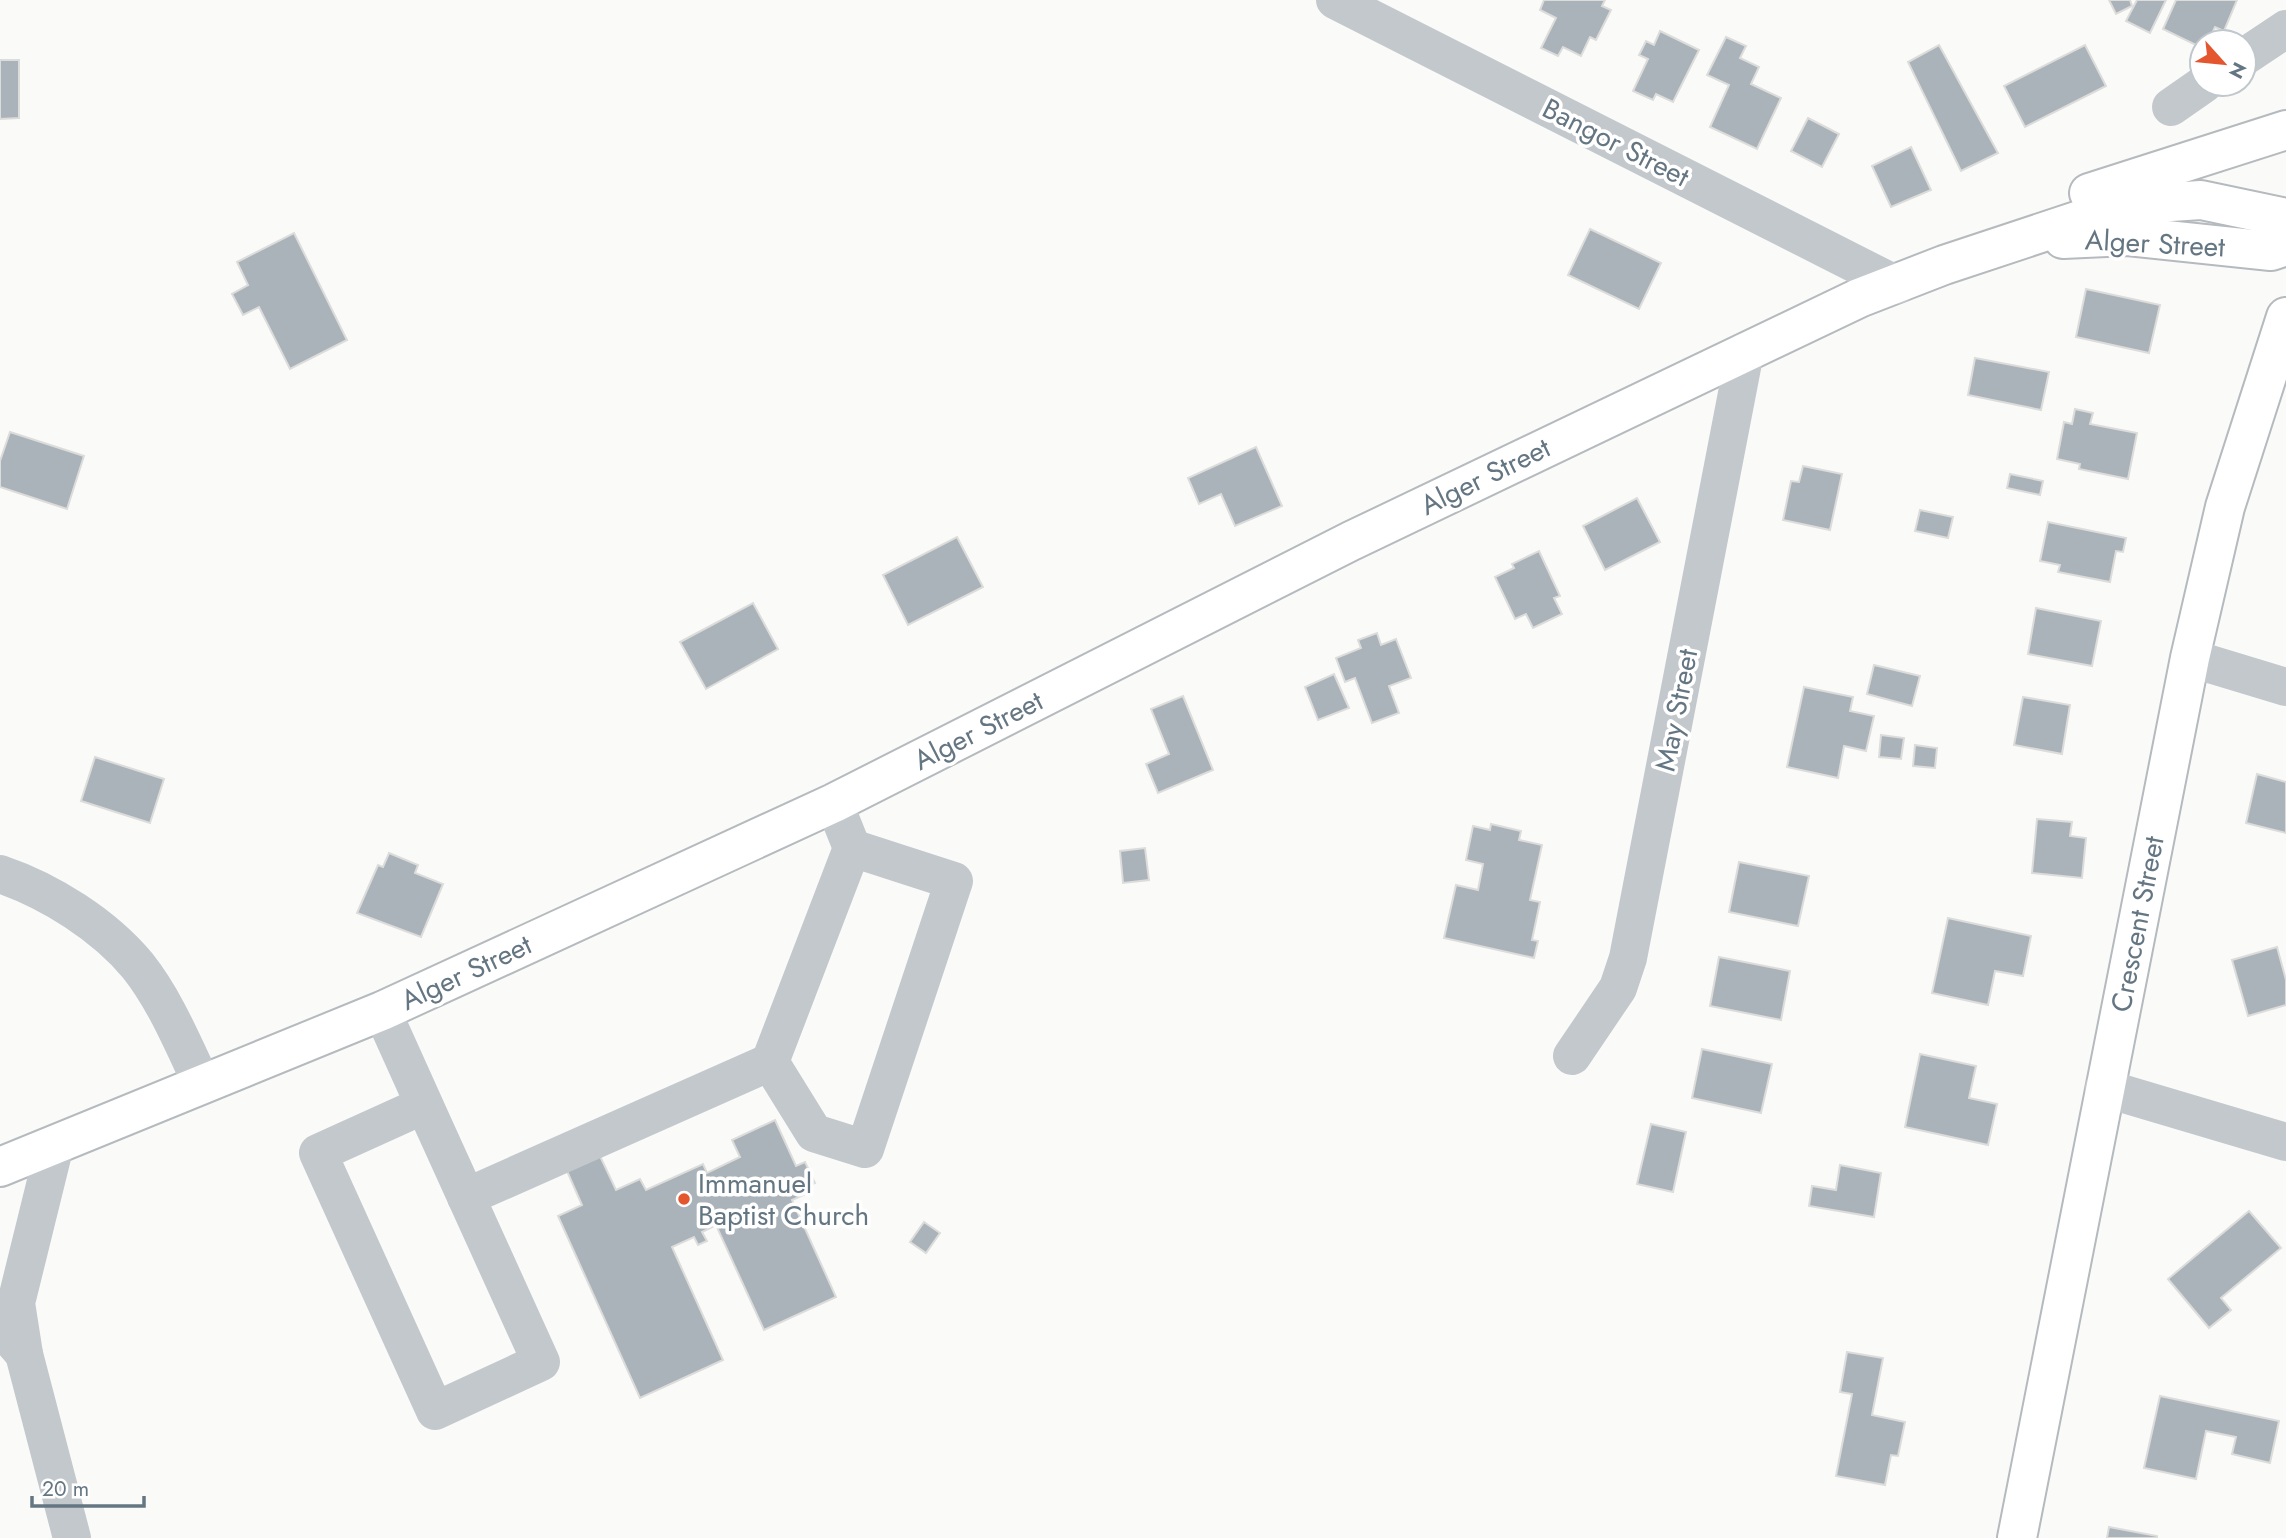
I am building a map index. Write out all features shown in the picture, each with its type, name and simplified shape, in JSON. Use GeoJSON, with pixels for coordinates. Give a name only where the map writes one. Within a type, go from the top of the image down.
{"type":"FeatureCollection","features":[{"type":"Feature","properties":{"kind":"main road"},"geometry":{"type":"LineString","coordinates":[[2023,241],[2081,195],[2286,130]]}},
{"type":"Feature","properties":{"kind":"main road","name":"Alger Street"},"geometry":{"type":"LineString","coordinates":[[0,1167],[382,1011],[834,803],[1304,564],[1806,321],[1944,265],[2125,205],[2201,200],[2286,218]]}},
{"type":"Feature","properties":{"kind":"main road","name":"Alger Street"},"geometry":{"type":"LineString","coordinates":[[2023,241],[2128,236],[2271,251],[2286,246]]}},
{"type":"Feature","properties":{"kind":"main road","name":"Crescent Street"},"geometry":{"type":"LineString","coordinates":[[2017,1538],[2190,658],[2225,507],[2286,317]]}},
{"type":"Feature","properties":{"kind":"street","name":"Bangor Street"},"geometry":{"type":"LineString","coordinates":[[1335,0],[1897,285]]}},
{"type":"Feature","properties":{"kind":"street"},"geometry":{"type":"LineString","coordinates":[[2258,48],[2286,29]]}},
{"type":"Feature","properties":{"kind":"street"},"geometry":{"type":"LineString","coordinates":[[2171,107],[2188,95]]}},
{"type":"Feature","properties":{"kind":"street","name":"May Street"},"geometry":{"type":"LineString","coordinates":[[1572,1056],[1618,988],[1629,958],[1745,352]]}},
{"type":"Feature","properties":{"kind":"street"},"geometry":{"type":"LineString","coordinates":[[2190,658],[2286,687]]}},
{"type":"Feature","properties":{"kind":"street"},"geometry":{"type":"LineString","coordinates":[[466,1197],[770,1062],[852,848],[834,803]]}},
{"type":"Feature","properties":{"kind":"street"},"geometry":{"type":"LineString","coordinates":[[770,1062],[814,1133],[864,1149],[954,881],[852,848]]}},
{"type":"Feature","properties":{"kind":"street"},"geometry":{"type":"LineString","coordinates":[[0,874],[42,892],[74,912],[105,934],[138,966],[169,1015],[202,1084]]}},
{"type":"Feature","properties":{"kind":"street"},"geometry":{"type":"LineString","coordinates":[[382,1011],[541,1362],[435,1411],[318,1153],[424,1105]]}},
{"type":"Feature","properties":{"kind":"street"},"geometry":{"type":"LineString","coordinates":[[2104,1088],[2286,1142]]}},
{"type":"Feature","properties":{"kind":"street"},"geometry":{"type":"LineString","coordinates":[[55,1144],[16,1303],[12,1340],[72,1538]]}},
{"type":"Feature","properties":{"kind":"building"},"geometry":{"type":"Polygon","coordinates":[[[1544,0],[1605,0],[1602,6],[1611,10],[1596,40],[1590,37],[1581,56],[1563,47],[1558,56],[1541,48],[1556,18],[1540,10],[1544,0]]]}},
{"type":"Feature","properties":{"kind":"building"},"geometry":{"type":"Polygon","coordinates":[[[2109,0],[2130,0],[2132,6],[2116,14],[2109,0]]]}},
{"type":"Feature","properties":{"kind":"building"},"geometry":{"type":"Polygon","coordinates":[[[2137,0],[2166,0],[2150,33],[2126,21],[2137,0]]]}},
{"type":"Feature","properties":{"kind":"building"},"geometry":{"type":"Polygon","coordinates":[[[2176,0],[2237,0],[2225,28],[2188,28],[2188,41],[2163,29],[2176,0]]]}},
{"type":"Feature","properties":{"kind":"building"},"geometry":{"type":"Polygon","coordinates":[[[1660,31],[1699,50],[1673,102],[1656,94],[1653,100],[1633,91],[1648,59],[1639,55],[1646,41],[1654,45],[1660,31]]]}},
{"type":"Feature","properties":{"kind":"building"},"geometry":{"type":"Polygon","coordinates":[[[1726,37],[1746,46],[1740,58],[1759,67],[1751,84],[1781,98],[1757,149],[1710,127],[1729,85],[1707,75],[1726,37]]]}},
{"type":"Feature","properties":{"kind":"building"},"geometry":{"type":"Polygon","coordinates":[[[1939,45],[1998,153],[1961,171],[1908,62],[1939,45]]]}},
{"type":"Feature","properties":{"kind":"building"},"geometry":{"type":"Polygon","coordinates":[[[2085,45],[2106,86],[2025,127],[2004,86],[2085,45]]]}},
{"type":"Feature","properties":{"kind":"building"},"geometry":{"type":"Polygon","coordinates":[[[0,60],[19,60],[19,118],[0,119],[0,60]]]}},
{"type":"Feature","properties":{"kind":"building"},"geometry":{"type":"Polygon","coordinates":[[[1808,118],[1839,134],[1822,167],[1791,151],[1808,118]]]}},
{"type":"Feature","properties":{"kind":"building"},"geometry":{"type":"Polygon","coordinates":[[[1911,147],[1931,190],[1891,207],[1872,166],[1911,147]]]}},
{"type":"Feature","properties":{"kind":"building"},"geometry":{"type":"Polygon","coordinates":[[[1590,229],[1661,263],[1639,309],[1568,275],[1590,229]]]}},
{"type":"Feature","properties":{"kind":"building"},"geometry":{"type":"Polygon","coordinates":[[[294,233],[347,340],[290,369],[259,307],[243,315],[232,294],[248,285],[237,262],[294,233]]]}},
{"type":"Feature","properties":{"kind":"building"},"geometry":{"type":"Polygon","coordinates":[[[2086,289],[2160,305],[2149,353],[2076,337],[2086,289]]]}},
{"type":"Feature","properties":{"kind":"building"},"geometry":{"type":"Polygon","coordinates":[[[1975,358],[2049,372],[2041,410],[1968,395],[1975,358]]]}},
{"type":"Feature","properties":{"kind":"building"},"geometry":{"type":"Polygon","coordinates":[[[2075,409],[2093,413],[2090,424],[2137,433],[2128,479],[2079,469],[2080,464],[2057,459],[2064,422],[2072,424],[2075,409]]]}},
{"type":"Feature","properties":{"kind":"building"},"geometry":{"type":"Polygon","coordinates":[[[10,432],[84,456],[67,509],[0,487],[0,461],[10,432]]]}},
{"type":"Feature","properties":{"kind":"building"},"geometry":{"type":"Polygon","coordinates":[[[1256,447],[1282,506],[1235,526],[1221,494],[1199,504],[1188,478],[1256,447]]]}},
{"type":"Feature","properties":{"kind":"building"},"geometry":{"type":"Polygon","coordinates":[[[1803,466],[1842,474],[1830,530],[1783,520],[1791,481],[1799,482],[1803,466]]]}},
{"type":"Feature","properties":{"kind":"building"},"geometry":{"type":"Polygon","coordinates":[[[2010,474],[2043,481],[2040,495],[2007,488],[2010,474]]]}},
{"type":"Feature","properties":{"kind":"building"},"geometry":{"type":"Polygon","coordinates":[[[1637,498],[1660,542],[1605,570],[1583,526],[1637,498]]]}},
{"type":"Feature","properties":{"kind":"building"},"geometry":{"type":"Polygon","coordinates":[[[1920,510],[1953,517],[1948,538],[1915,531],[1920,510]]]}},
{"type":"Feature","properties":{"kind":"building"},"geometry":{"type":"Polygon","coordinates":[[[2048,522],[2126,538],[2123,552],[2116,551],[2110,582],[2058,572],[2060,565],[2040,561],[2048,522]]]}},
{"type":"Feature","properties":{"kind":"building"},"geometry":{"type":"Polygon","coordinates":[[[957,537],[983,587],[908,625],[883,575],[957,537]]]}},
{"type":"Feature","properties":{"kind":"building"},"geometry":{"type":"Polygon","coordinates":[[[1539,551],[1560,596],[1554,598],[1562,614],[1533,628],[1526,614],[1515,619],[1495,577],[1514,568],[1512,564],[1539,551]]]}},
{"type":"Feature","properties":{"kind":"building"},"geometry":{"type":"Polygon","coordinates":[[[753,603],[778,649],[706,689],[680,642],[753,603]]]}},
{"type":"Feature","properties":{"kind":"building"},"geometry":{"type":"Polygon","coordinates":[[[2036,608],[2101,621],[2092,666],[2028,654],[2036,608]]]}},
{"type":"Feature","properties":{"kind":"building"},"geometry":{"type":"Polygon","coordinates":[[[1377,633],[1381,645],[1396,639],[1411,678],[1389,686],[1399,713],[1372,723],[1355,678],[1345,682],[1336,658],[1361,648],[1358,640],[1377,633]]]}},
{"type":"Feature","properties":{"kind":"building"},"geometry":{"type":"Polygon","coordinates":[[[1874,665],[1920,676],[1912,706],[1867,694],[1874,665]]]}},
{"type":"Feature","properties":{"kind":"building"},"geometry":{"type":"Polygon","coordinates":[[[1334,674],[1349,708],[1318,720],[1305,687],[1334,674]]]}},
{"type":"Feature","properties":{"kind":"building"},"geometry":{"type":"Polygon","coordinates":[[[1804,687],[1853,697],[1850,711],[1874,716],[1866,751],[1844,746],[1838,778],[1787,767],[1804,687]]]}},
{"type":"Feature","properties":{"kind":"building"},"geometry":{"type":"Polygon","coordinates":[[[1183,696],[1213,770],[1158,793],[1146,764],[1169,754],[1151,709],[1183,696]]]}},
{"type":"Feature","properties":{"kind":"building"},"geometry":{"type":"Polygon","coordinates":[[[2023,697],[2070,705],[2062,754],[2014,745],[2023,697]]]}},
{"type":"Feature","properties":{"kind":"building"},"geometry":{"type":"Polygon","coordinates":[[[1881,735],[1904,738],[1901,759],[1879,757],[1881,735]]]}},
{"type":"Feature","properties":{"kind":"building"},"geometry":{"type":"Polygon","coordinates":[[[1915,745],[1937,748],[1935,768],[1913,766],[1915,745]]]}},
{"type":"Feature","properties":{"kind":"building"},"geometry":{"type":"Polygon","coordinates":[[[95,757],[164,779],[150,823],[81,801],[95,757]]]}},
{"type":"Feature","properties":{"kind":"building"},"geometry":{"type":"Polygon","coordinates":[[[2257,774],[2286,782],[2286,833],[2246,823],[2257,774]]]}},
{"type":"Feature","properties":{"kind":"building"},"geometry":{"type":"Polygon","coordinates":[[[2037,819],[2072,822],[2070,836],[2086,838],[2082,878],[2032,873],[2037,819]]]}},
{"type":"Feature","properties":{"kind":"building"},"geometry":{"type":"Polygon","coordinates":[[[1491,824],[1521,831],[1519,840],[1542,845],[1530,900],[1540,902],[1532,940],[1538,941],[1534,958],[1444,938],[1456,885],[1478,890],[1483,864],[1466,860],[1473,826],[1490,830],[1491,824]]]}},
{"type":"Feature","properties":{"kind":"building"},"geometry":{"type":"Polygon","coordinates":[[[1145,848],[1149,880],[1123,883],[1120,851],[1145,848]]]}},
{"type":"Feature","properties":{"kind":"building"},"geometry":{"type":"Polygon","coordinates":[[[389,853],[418,865],[415,873],[443,884],[421,937],[357,913],[378,865],[383,867],[389,853]]]}},
{"type":"Feature","properties":{"kind":"building"},"geometry":{"type":"Polygon","coordinates":[[[1739,862],[1809,876],[1798,926],[1729,912],[1739,862]]]}},
{"type":"Feature","properties":{"kind":"building"},"geometry":{"type":"Polygon","coordinates":[[[1948,918],[2031,936],[2023,976],[1995,971],[1988,1005],[1932,993],[1948,918]]]}},
{"type":"Feature","properties":{"kind":"building"},"geometry":{"type":"Polygon","coordinates":[[[2277,947],[2286,980],[2286,1005],[2248,1016],[2232,960],[2277,947]]]}},
{"type":"Feature","properties":{"kind":"building"},"geometry":{"type":"Polygon","coordinates":[[[1719,957],[1790,971],[1781,1020],[1710,1006],[1719,957]]]}},
{"type":"Feature","properties":{"kind":"building"},"geometry":{"type":"Polygon","coordinates":[[[1702,1049],[1772,1064],[1761,1113],[1692,1098],[1702,1049]]]}},
{"type":"Feature","properties":{"kind":"building"},"geometry":{"type":"Polygon","coordinates":[[[1920,1054],[1976,1066],[1969,1098],[1997,1104],[1988,1145],[1905,1127],[1920,1054]]]}},
{"type":"Feature","properties":{"kind":"building"},"geometry":{"type":"Polygon","coordinates":[[[775,1120],[796,1166],[805,1162],[815,1183],[806,1187],[808,1193],[792,1200],[836,1297],[764,1330],[716,1225],[702,1232],[707,1241],[698,1245],[694,1237],[672,1247],[723,1360],[640,1398],[558,1216],[582,1205],[567,1171],[600,1156],[616,1190],[640,1179],[646,1190],[703,1164],[707,1173],[740,1157],[732,1140],[775,1120]]]}},
{"type":"Feature","properties":{"kind":"building"},"geometry":{"type":"Polygon","coordinates":[[[1651,1124],[1686,1132],[1673,1192],[1637,1184],[1651,1124]]]}},
{"type":"Feature","properties":{"kind":"building"},"geometry":{"type":"Polygon","coordinates":[[[1840,1165],[1881,1173],[1874,1217],[1809,1206],[1812,1186],[1836,1190],[1840,1165]]]}},
{"type":"Feature","properties":{"kind":"building"},"geometry":{"type":"Polygon","coordinates":[[[2249,1211],[2281,1248],[2221,1298],[2231,1310],[2209,1328],[2168,1279],[2249,1211]]]}},
{"type":"Feature","properties":{"kind":"building"},"geometry":{"type":"Polygon","coordinates":[[[924,1222],[940,1233],[926,1253],[910,1242],[924,1222]]]}},
{"type":"Feature","properties":{"kind":"building"},"geometry":{"type":"Polygon","coordinates":[[[1847,1352],[1883,1358],[1872,1415],[1905,1422],[1898,1456],[1891,1455],[1885,1485],[1836,1476],[1852,1394],[1840,1392],[1847,1352]]]}},
{"type":"Feature","properties":{"kind":"building"},"geometry":{"type":"Polygon","coordinates":[[[2160,1396],[2279,1421],[2270,1463],[2232,1454],[2236,1437],[2206,1431],[2196,1479],[2144,1468],[2160,1396]]]}},
{"type":"Feature","properties":{"kind":"building"},"geometry":{"type":"Polygon","coordinates":[[[2109,1527],[2157,1536],[2157,1538],[2107,1538],[2109,1527]]]}},
{"type":"Feature","properties":{"kind":"place","name":"Immanuel Baptist Church"},"geometry":{"type":"Point","coordinates":[684,1199]}}]}
